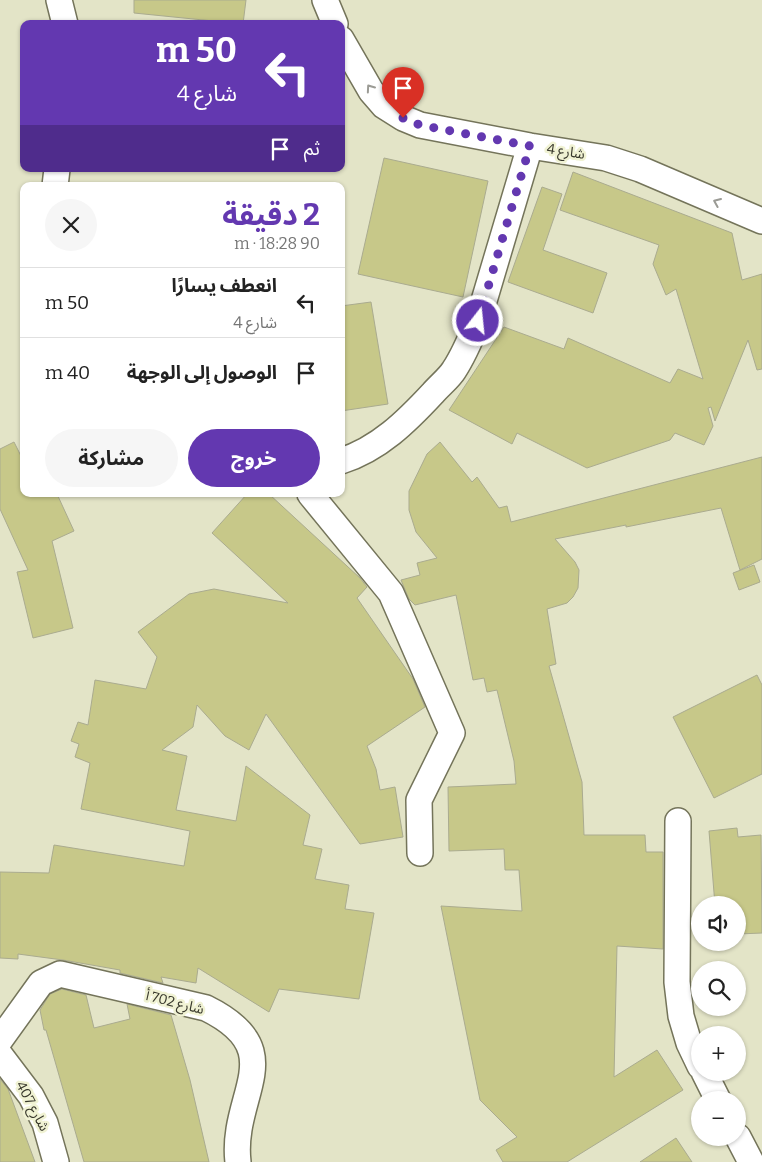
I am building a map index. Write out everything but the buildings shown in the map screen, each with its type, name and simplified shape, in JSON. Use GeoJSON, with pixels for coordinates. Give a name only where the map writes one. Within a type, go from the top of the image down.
{"type":"FeatureCollection","features":[{"type":"Feature","properties":{"kind":"street"},"geometry":{"type":"LineString","coordinates":[[59,0],[64,20]]}},
{"type":"Feature","properties":{"kind":"street"},"geometry":{"type":"LineString","coordinates":[[325,0],[333,20]]}},
{"type":"Feature","properties":{"kind":"street","name":"شارع 4"},"geometry":{"type":"LineString","coordinates":[[345,46],[371,91],[384,106],[403,118],[420,125],[606,158],[632,166],[762,221]]}},
{"type":"Feature","properties":{"kind":"street"},"geometry":{"type":"LineString","coordinates":[[345,459],[368,450],[411,417],[453,371],[468,346],[478,321],[530,146]]}},
{"type":"Feature","properties":{"kind":"street"},"geometry":{"type":"LineString","coordinates":[[312,497],[391,593],[452,733],[419,800],[420,853]]}},
{"type":"Feature","properties":{"kind":"street"},"geometry":{"type":"LineString","coordinates":[[678,821],[677,982],[681,1016],[691,1047]]}},
{"type":"Feature","properties":{"kind":"street","name":"شارع 702 أ"},"geometry":{"type":"LineString","coordinates":[[0,1040],[41,984],[60,974],[206,1008],[223,1017],[244,1036],[250,1046],[254,1059],[237,1136],[238,1162]]}},
{"type":"Feature","properties":{"kind":"street","name":"شارع 407"},"geometry":{"type":"LineString","coordinates":[[0,1055],[31,1096],[45,1123],[56,1162]]}},
{"type":"Feature","properties":{"kind":"street"},"geometry":{"type":"LineString","coordinates":[[743,1146],[751,1162]]}},
{"type":"Feature","properties":{"kind":"route"},"geometry":{"type":"LineString","coordinates":[[403,118],[420,125],[530,146],[478,321]]}}]}
